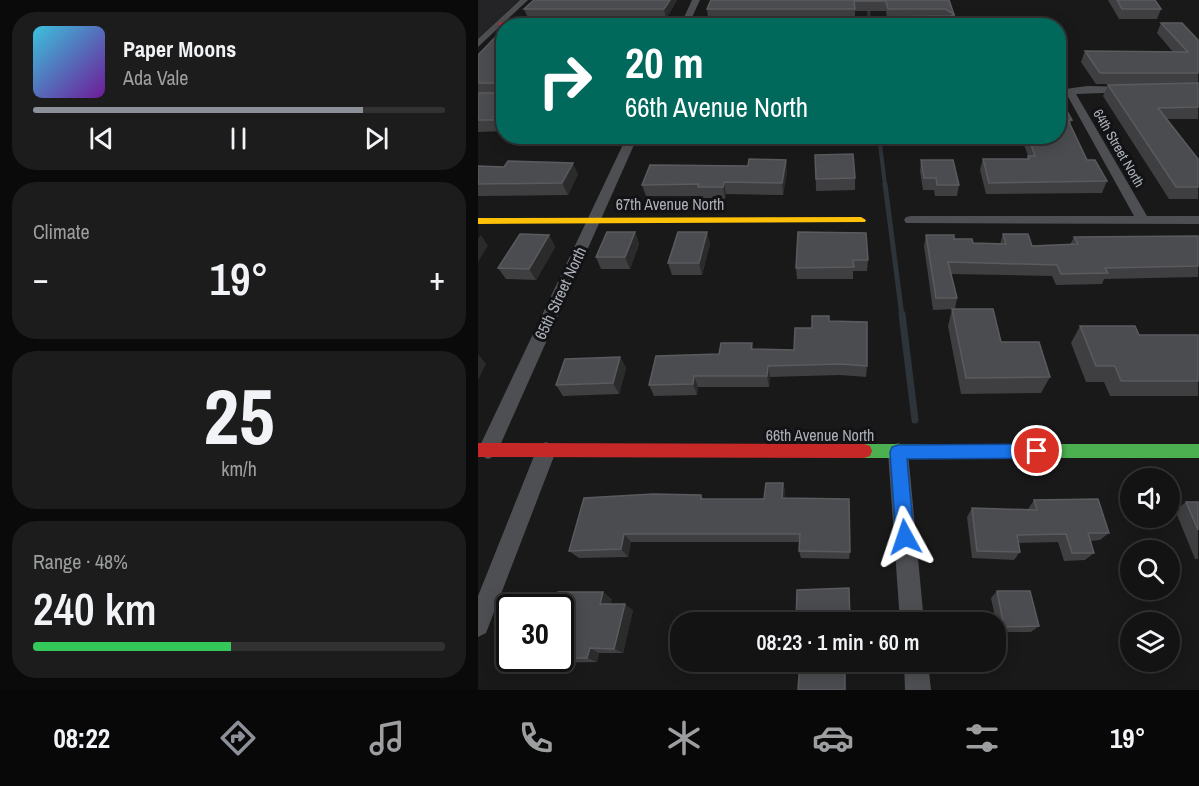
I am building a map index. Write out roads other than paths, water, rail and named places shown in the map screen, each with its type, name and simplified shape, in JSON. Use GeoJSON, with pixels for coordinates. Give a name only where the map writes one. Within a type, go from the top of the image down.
{"type":"FeatureCollection","features":[{"type":"Feature","properties":{"kind":"street"},"geometry":{"type":"LineString","coordinates":[[506,18],[524,0]]}},
{"type":"Feature","properties":{"kind":"street"},"geometry":{"type":"LineString","coordinates":[[687,18],[696,0]]}},
{"type":"Feature","properties":{"kind":"street"},"geometry":{"type":"LineString","coordinates":[[478,44],[496,28]]}},
{"type":"Feature","properties":{"kind":"street"},"geometry":{"type":"LineString","coordinates":[[1066,92],[1143,89]]}},
{"type":"Feature","properties":{"kind":"street","name":"64th Street North"},"geometry":{"type":"LineString","coordinates":[[1066,95],[1143,220]]}},
{"type":"Feature","properties":{"kind":"street","name":"65th Street North"},"geometry":{"type":"LineString","coordinates":[[483,450],[629,144]]}},
{"type":"Feature","properties":{"kind":"street","name":"67th Avenue North"},"geometry":{"type":"LineString","coordinates":[[478,221],[861,220]]}},
{"type":"Feature","properties":{"kind":"street"},"geometry":{"type":"LineString","coordinates":[[911,220],[1198,220]]}},
{"type":"Feature","properties":{"kind":"street","name":"66th Avenue North"},"geometry":{"type":"LineString","coordinates":[[483,450],[1198,451]]}},
{"type":"Feature","properties":{"kind":"street"},"geometry":{"type":"LineString","coordinates":[[478,625],[546,451]]}},
{"type":"Feature","properties":{"kind":"street"},"geometry":{"type":"LineString","coordinates":[[898,452],[911,612]]}},
{"type":"Feature","properties":{"kind":"street"},"geometry":{"type":"LineString","coordinates":[[917,672],[918,690]]}},
{"type":"Feature","properties":{"kind":"waterway"},"geometry":{"type":"LineString","coordinates":[[868,0],[869,16]]}},
{"type":"Feature","properties":{"kind":"waterway"},"geometry":{"type":"LineString","coordinates":[[880,144],[885,185]]}},
{"type":"Feature","properties":{"kind":"waterway"},"geometry":{"type":"LineString","coordinates":[[885,184],[902,316]]}},
{"type":"Feature","properties":{"kind":"waterway"},"geometry":{"type":"LineString","coordinates":[[902,314],[915,420]]}}]}
